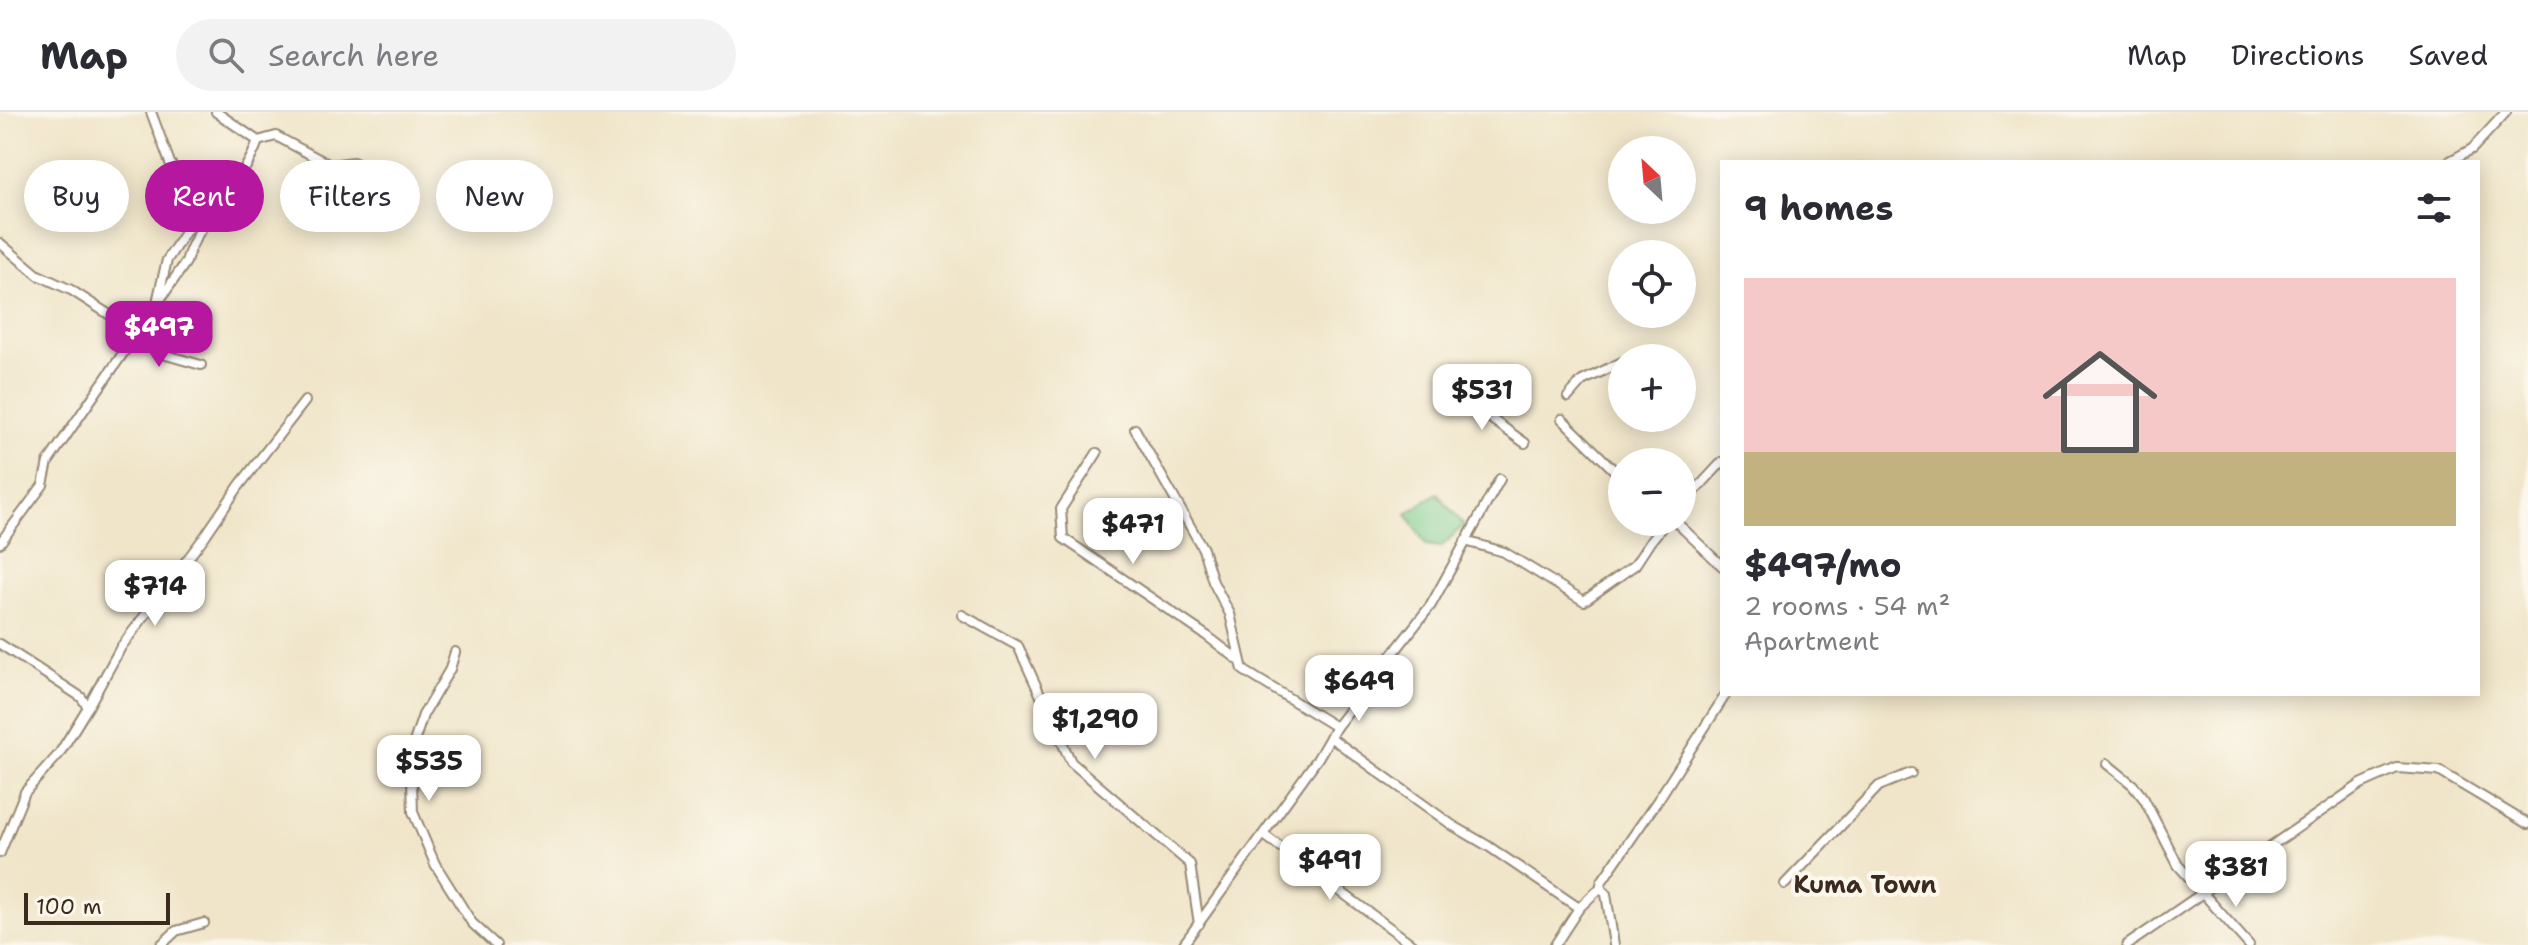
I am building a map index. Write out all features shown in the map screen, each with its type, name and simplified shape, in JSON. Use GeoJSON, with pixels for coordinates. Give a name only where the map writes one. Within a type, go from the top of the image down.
{"type":"FeatureCollection","features":[{"type":"Feature","properties":{"kind":"street"},"geometry":{"type":"LineString","coordinates":[[151,112],[170,163],[185,185],[183,194],[197,207],[193,220],[167,260],[157,303]]}},
{"type":"Feature","properties":{"kind":"street"},"geometry":{"type":"LineString","coordinates":[[216,112],[258,141]]}},
{"type":"Feature","properties":{"kind":"street"},"geometry":{"type":"LineString","coordinates":[[2452,160],[2472,149],[2506,112]]}},
{"type":"Feature","properties":{"kind":"street"},"geometry":{"type":"LineString","coordinates":[[258,141],[276,136],[321,160]]}},
{"type":"Feature","properties":{"kind":"street"},"geometry":{"type":"LineString","coordinates":[[0,543],[43,485],[48,462],[186,262],[191,244],[251,161],[258,141]]}},
{"type":"Feature","properties":{"kind":"street"},"geometry":{"type":"LineString","coordinates":[[0,243],[38,275],[71,290],[113,317],[133,336],[166,355],[201,365]]}},
{"type":"Feature","properties":{"kind":"street"},"geometry":{"type":"LineString","coordinates":[[1568,397],[1582,381],[1608,369]]}},
{"type":"Feature","properties":{"kind":"street"},"geometry":{"type":"LineString","coordinates":[[1458,395],[1525,443]]}},
{"type":"Feature","properties":{"kind":"street"},"geometry":{"type":"LineString","coordinates":[[0,853],[25,792],[59,754],[121,647],[305,401]]}},
{"type":"Feature","properties":{"kind":"street"},"geometry":{"type":"LineString","coordinates":[[1562,419],[1608,464]]}},
{"type":"Feature","properties":{"kind":"street"},"geometry":{"type":"LineString","coordinates":[[1135,429],[1203,549],[1213,582],[1230,614],[1243,670],[1336,727]]}},
{"type":"Feature","properties":{"kind":"street"},"geometry":{"type":"LineString","coordinates":[[1097,453],[1061,509],[1063,538],[1241,661]]}},
{"type":"Feature","properties":{"kind":"street"},"geometry":{"type":"LineString","coordinates":[[1696,490],[1720,464]]}},
{"type":"Feature","properties":{"kind":"street"},"geometry":{"type":"LineString","coordinates":[[1183,945],[1264,835],[1336,727],[1431,605],[1500,479]]}},
{"type":"Feature","properties":{"kind":"street"},"geometry":{"type":"LineString","coordinates":[[1465,541],[1504,552],[1584,601],[1635,565],[1655,536]]}},
{"type":"Feature","properties":{"kind":"street"},"geometry":{"type":"LineString","coordinates":[[1691,536],[1720,564]]}},
{"type":"Feature","properties":{"kind":"street"},"geometry":{"type":"LineString","coordinates":[[962,615],[1018,646],[1071,762],[1190,864],[1199,924]]}},
{"type":"Feature","properties":{"kind":"street"},"geometry":{"type":"LineString","coordinates":[[0,644],[81,697],[88,707]]}},
{"type":"Feature","properties":{"kind":"street"},"geometry":{"type":"LineString","coordinates":[[455,652],[450,669],[423,715],[411,751],[413,812],[435,864],[472,923],[496,945]]}},
{"type":"Feature","properties":{"kind":"street"},"geometry":{"type":"LineString","coordinates":[[1555,945],[1579,908],[1600,888],[1725,696]]}},
{"type":"Feature","properties":{"kind":"street"},"geometry":{"type":"LineString","coordinates":[[1330,737],[1452,825],[1579,908]]}},
{"type":"Feature","properties":{"kind":"street"},"geometry":{"type":"LineString","coordinates":[[2107,764],[2133,785],[2144,799],[2178,865],[2249,945]]}},
{"type":"Feature","properties":{"kind":"street"},"geometry":{"type":"LineString","coordinates":[[2127,945],[2361,784],[2397,768],[2439,771],[2528,824]]}},
{"type":"Feature","properties":{"kind":"street"},"geometry":{"type":"LineString","coordinates":[[1785,884],[1879,786],[1911,773]]}},
{"type":"Feature","properties":{"kind":"street"},"geometry":{"type":"LineString","coordinates":[[1264,835],[1413,945]]}},
{"type":"Feature","properties":{"kind":"street"},"geometry":{"type":"LineString","coordinates":[[1600,888],[1606,894],[1614,945]]}},
{"type":"Feature","properties":{"kind":"street"},"geometry":{"type":"LineString","coordinates":[[161,945],[176,931],[204,923]]}},
{"type":"Feature","properties":{"kind":"green space"},"geometry":{"type":"Polygon","coordinates":[[[1437,493],[1464,525],[1441,547],[1426,545],[1407,514],[1437,493]]]}},
{"type":"Feature","properties":{"kind":"district","name":"Kuma Town"},"geometry":{"type":"Point","coordinates":[1865,885]}}]}
